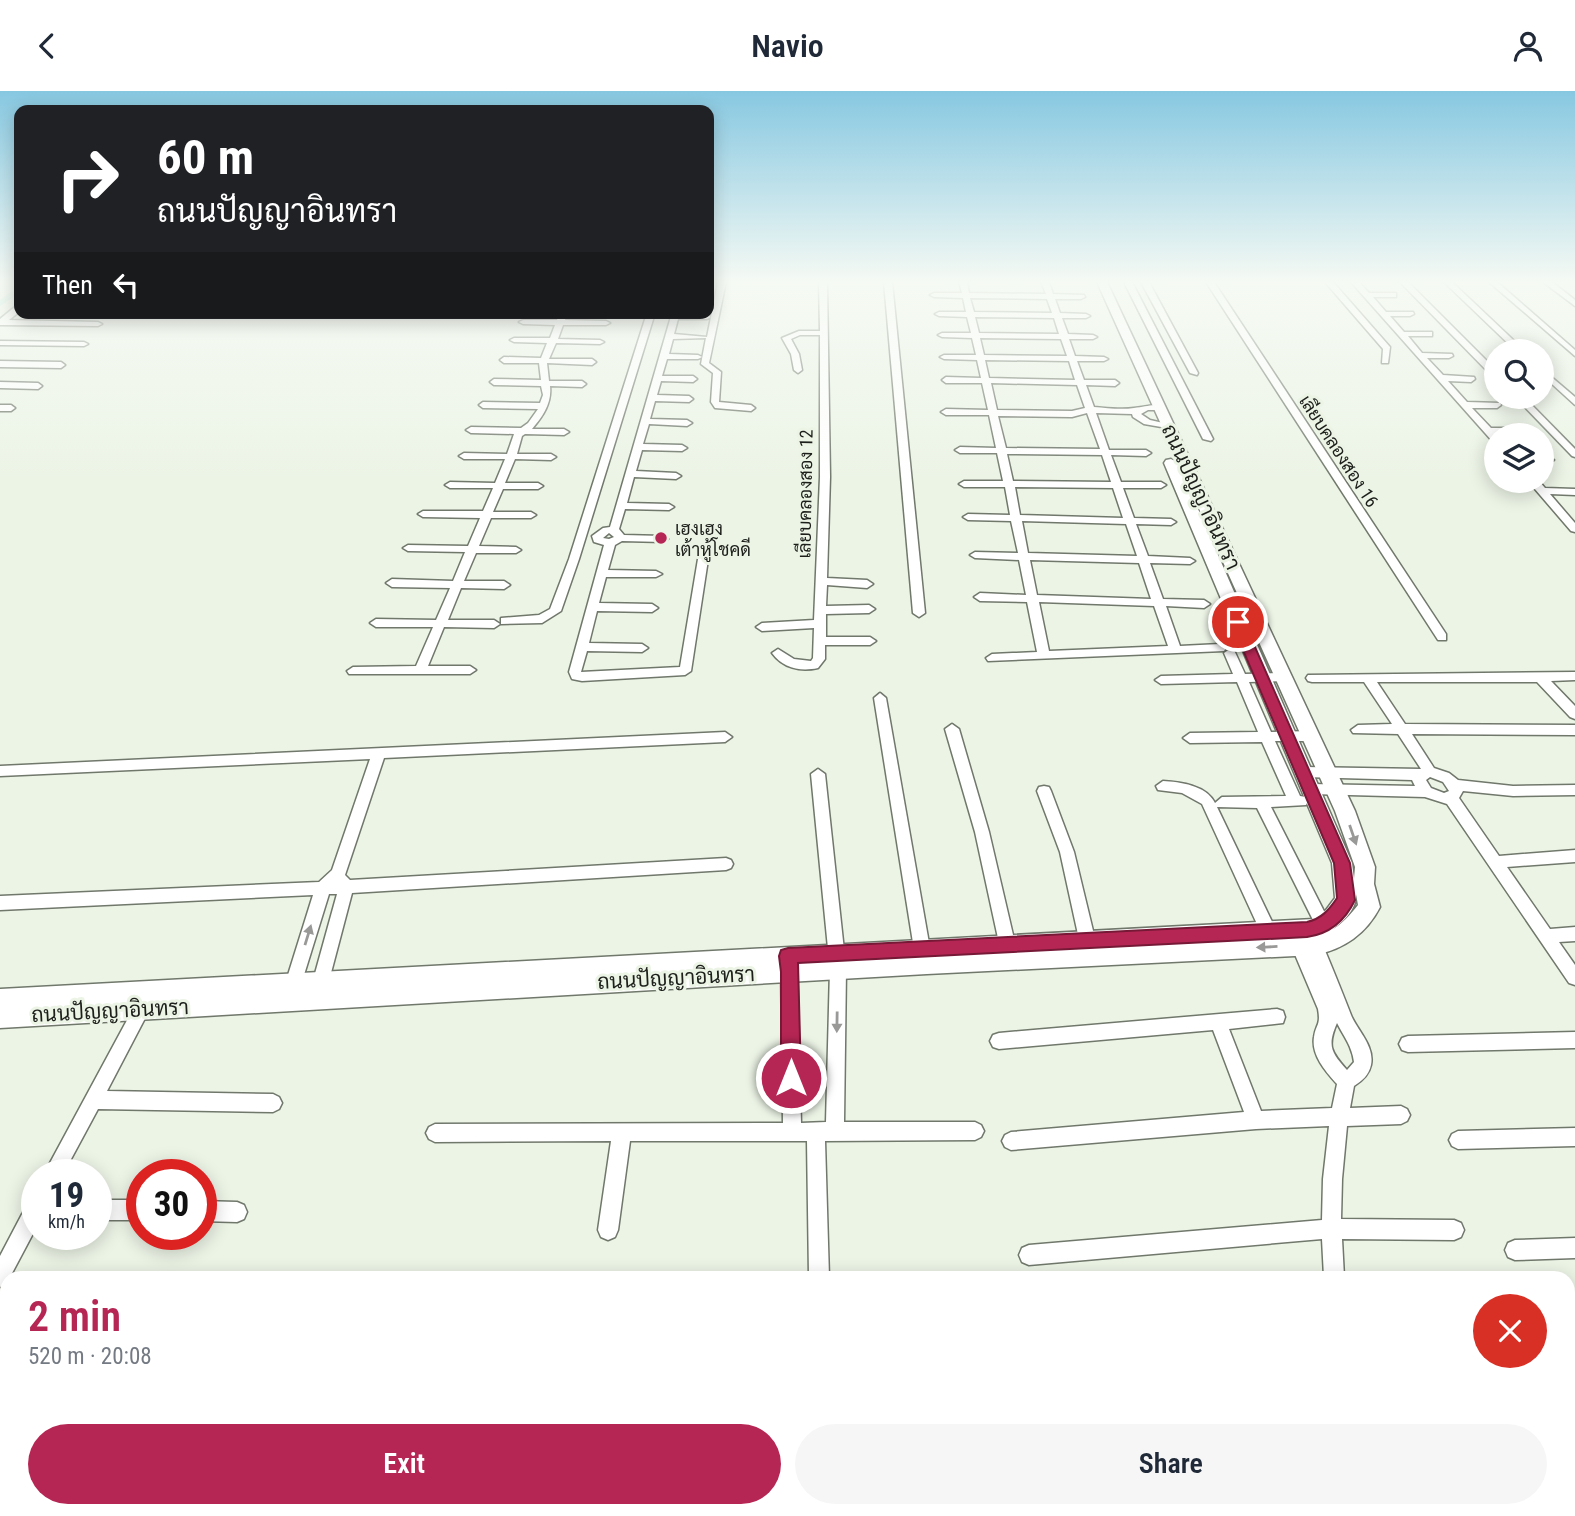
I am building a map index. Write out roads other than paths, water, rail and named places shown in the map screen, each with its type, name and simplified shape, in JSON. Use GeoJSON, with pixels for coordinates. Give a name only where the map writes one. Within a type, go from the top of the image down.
{"type":"FeatureCollection","features":[{"type":"Feature","properties":{"kind":"street"},"geometry":{"type":"LineString","coordinates":[[420,671],[499,486],[514,443],[544,406],[547,395],[544,361],[549,348]]}},
{"type":"Feature","properties":{"kind":"street"},"geometry":{"type":"LineString","coordinates":[[376,623],[500,623],[542,619],[555,611],[641,348]]}},
{"type":"Feature","properties":{"kind":"street"},"geometry":{"type":"LineString","coordinates":[[666,348],[576,676],[685,671],[704,553]]}},
{"type":"Feature","properties":{"kind":"street"},"geometry":{"type":"LineString","coordinates":[[709,348],[706,366],[717,372],[715,402],[718,405],[751,408]]}},
{"type":"Feature","properties":{"kind":"street"},"geometry":{"type":"LineString","coordinates":[[792,348],[797,370]]}},
{"type":"Feature","properties":{"kind":"street","name":"เลียบคลองสอง 12"},"geometry":{"type":"LineString","coordinates":[[819,641],[825,477],[824,348]]}},
{"type":"Feature","properties":{"kind":"street"},"geometry":{"type":"LineString","coordinates":[[894,348],[919,613]]}},
{"type":"Feature","properties":{"kind":"street"},"geometry":{"type":"LineString","coordinates":[[977,348],[1002,451],[1044,656]]}},
{"type":"Feature","properties":{"kind":"street"},"geometry":{"type":"LineString","coordinates":[[1068,348],[1175,649]]}},
{"type":"Feature","properties":{"kind":"street","name":"ถนนปัญญาอินทรา"},"geometry":{"type":"LineString","coordinates":[[0,1017],[146,1001],[1307,935],[1334,917],[1346,900],[1342,863],[1307,797],[1304,772],[1122,348]]}},
{"type":"Feature","properties":{"kind":"street","name":"ถนนปัญญาอินทรา"},"geometry":{"type":"LineString","coordinates":[[836,962],[922,949],[1009,952],[1087,939],[1268,930],[1307,935],[1329,943],[1353,929],[1369,908],[1364,884],[1365,867],[1332,781],[1284,677],[1151,416],[1126,348]]}},
{"type":"Feature","properties":{"kind":"street"},"geometry":{"type":"LineString","coordinates":[[1162,348],[1209,439]]}},
{"type":"Feature","properties":{"kind":"street"},"geometry":{"type":"LineString","coordinates":[[1181,348],[1194,373]]}},
{"type":"Feature","properties":{"kind":"street","name":"เลียบคลองสอง 16"},"geometry":{"type":"LineString","coordinates":[[1253,348],[1442,637]]}},
{"type":"Feature","properties":{"kind":"street"},"geometry":{"type":"LineString","coordinates":[[1385,361],[1387,348]]}},
{"type":"Feature","properties":{"kind":"street"},"geometry":{"type":"LineString","coordinates":[[1414,348],[1484,427]]}},
{"type":"Feature","properties":{"kind":"street"},"geometry":{"type":"LineString","coordinates":[[1470,348],[1484,363]]}},
{"type":"Feature","properties":{"kind":"street"},"geometry":{"type":"LineString","coordinates":[[1420,355],[1449,356]]}},
{"type":"Feature","properties":{"kind":"street"},"geometry":{"type":"LineString","coordinates":[[664,356],[698,357]]}},
{"type":"Feature","properties":{"kind":"street"},"geometry":{"type":"LineString","coordinates":[[944,357],[1104,359]]}},
{"type":"Feature","properties":{"kind":"street"},"geometry":{"type":"LineString","coordinates":[[504,360],[592,362]]}},
{"type":"Feature","properties":{"kind":"street"},"geometry":{"type":"LineString","coordinates":[[0,364],[61,365]]}},
{"type":"Feature","properties":{"kind":"street"},"geometry":{"type":"LineString","coordinates":[[658,378],[693,379]]}},
{"type":"Feature","properties":{"kind":"street"},"geometry":{"type":"LineString","coordinates":[[1441,378],[1471,379]]}},
{"type":"Feature","properties":{"kind":"street"},"geometry":{"type":"LineString","coordinates":[[946,380],[1115,383]]}},
{"type":"Feature","properties":{"kind":"street"},"geometry":{"type":"LineString","coordinates":[[494,382],[582,384]]}},
{"type":"Feature","properties":{"kind":"street"},"geometry":{"type":"LineString","coordinates":[[1554,382],[1575,402]]}},
{"type":"Feature","properties":{"kind":"street"},"geometry":{"type":"LineString","coordinates":[[0,385],[38,386]]}},
{"type":"Feature","properties":{"kind":"street"},"geometry":{"type":"LineString","coordinates":[[652,398],[689,399]]}},
{"type":"Feature","properties":{"kind":"street"},"geometry":{"type":"LineString","coordinates":[[484,405],[544,406]]}},
{"type":"Feature","properties":{"kind":"street"},"geometry":{"type":"LineString","coordinates":[[1464,405],[1484,405]]}},
{"type":"Feature","properties":{"kind":"street"},"geometry":{"type":"LineString","coordinates":[[0,408],[11,408]]}},
{"type":"Feature","properties":{"kind":"street"},"geometry":{"type":"LineString","coordinates":[[1530,409],[1575,454]]}},
{"type":"Feature","properties":{"kind":"street"},"geometry":{"type":"LineString","coordinates":[[946,412],[1151,416]]}},
{"type":"Feature","properties":{"kind":"street"},"geometry":{"type":"LineString","coordinates":[[645,421],[687,423]]}},
{"type":"Feature","properties":{"kind":"street"},"geometry":{"type":"LineString","coordinates":[[471,431],[564,432]]}},
{"type":"Feature","properties":{"kind":"street"},"geometry":{"type":"LineString","coordinates":[[638,447],[682,448]]}},
{"type":"Feature","properties":{"kind":"street"},"geometry":{"type":"LineString","coordinates":[[960,450],[1146,453]]}},
{"type":"Feature","properties":{"kind":"street"},"geometry":{"type":"LineString","coordinates":[[464,456],[551,457]]}},
{"type":"Feature","properties":{"kind":"street"},"geometry":{"type":"LineString","coordinates":[[631,474],[676,476]]}},
{"type":"Feature","properties":{"kind":"street"},"geometry":{"type":"LineString","coordinates":[[964,484],[1161,485]]}},
{"type":"Feature","properties":{"kind":"street"},"geometry":{"type":"LineString","coordinates":[[450,485],[538,486]]}},
{"type":"Feature","properties":{"kind":"street"},"geometry":{"type":"LineString","coordinates":[[1554,491],[1575,492]]}},
{"type":"Feature","properties":{"kind":"street"},"geometry":{"type":"LineString","coordinates":[[1544,493],[1574,526]]}},
{"type":"Feature","properties":{"kind":"street"},"geometry":{"type":"LineString","coordinates":[[621,506],[670,507]]}},
{"type":"Feature","properties":{"kind":"street"},"geometry":{"type":"LineString","coordinates":[[423,515],[531,515]]}},
{"type":"Feature","properties":{"kind":"street"},"geometry":{"type":"LineString","coordinates":[[968,517],[1171,521]]}},
{"type":"Feature","properties":{"kind":"street"},"geometry":{"type":"LineString","coordinates":[[615,537],[663,539]]}},
{"type":"Feature","properties":{"kind":"street"},"geometry":{"type":"LineString","coordinates":[[408,548],[516,550]]}},
{"type":"Feature","properties":{"kind":"street"},"geometry":{"type":"LineString","coordinates":[[975,555],[1190,561]]}},
{"type":"Feature","properties":{"kind":"street"},"geometry":{"type":"LineString","coordinates":[[603,573],[656,574]]}},
{"type":"Feature","properties":{"kind":"street"},"geometry":{"type":"LineString","coordinates":[[821,581],[867,584]]}},
{"type":"Feature","properties":{"kind":"street"},"geometry":{"type":"LineString","coordinates":[[392,583],[504,585]]}},
{"type":"Feature","properties":{"kind":"street"},"geometry":{"type":"LineString","coordinates":[[980,597],[1205,604]]}},
{"type":"Feature","properties":{"kind":"street"},"geometry":{"type":"LineString","coordinates":[[593,607],[652,608]]}},
{"type":"Feature","properties":{"kind":"street"},"geometry":{"type":"LineString","coordinates":[[820,610],[869,610]]}},
{"type":"Feature","properties":{"kind":"street"},"geometry":{"type":"LineString","coordinates":[[762,627],[819,624]]}},
{"type":"Feature","properties":{"kind":"street"},"geometry":{"type":"LineString","coordinates":[[779,653],[787,662],[814,665],[819,659],[819,641],[870,641]]}},
{"type":"Feature","properties":{"kind":"street"},"geometry":{"type":"LineString","coordinates":[[582,647],[642,647]]}},
{"type":"Feature","properties":{"kind":"street"},"geometry":{"type":"LineString","coordinates":[[992,658],[1175,649],[1225,650],[1241,678],[1264,735],[1307,797]]}},
{"type":"Feature","properties":{"kind":"street"},"geometry":{"type":"LineString","coordinates":[[353,671],[470,670]]}},
{"type":"Feature","properties":{"kind":"street"},"geometry":{"type":"LineString","coordinates":[[1312,678],[1456,679],[1575,675]]}},
{"type":"Feature","properties":{"kind":"street"},"geometry":{"type":"LineString","coordinates":[[1161,680],[1284,677]]}},
{"type":"Feature","properties":{"kind":"street"},"geometry":{"type":"LineString","coordinates":[[1367,677],[1403,728],[1425,773]]}},
{"type":"Feature","properties":{"kind":"street"},"geometry":{"type":"LineString","coordinates":[[1541,678],[1575,714]]}},
{"type":"Feature","properties":{"kind":"street"},"geometry":{"type":"LineString","coordinates":[[880,698],[922,949]]}},
{"type":"Feature","properties":{"kind":"street"},"geometry":{"type":"LineString","coordinates":[[953,729],[982,832],[1009,952]]}},
{"type":"Feature","properties":{"kind":"street"},"geometry":{"type":"LineString","coordinates":[[1358,730],[1575,730]]}},
{"type":"Feature","properties":{"kind":"street"},"geometry":{"type":"LineString","coordinates":[[1190,738],[1312,736]]}},
{"type":"Feature","properties":{"kind":"street"},"geometry":{"type":"LineString","coordinates":[[0,771],[725,737]]}},
{"type":"Feature","properties":{"kind":"street"},"geometry":{"type":"LineString","coordinates":[[318,991],[342,880],[378,755]]}},
{"type":"Feature","properties":{"kind":"street"},"geometry":{"type":"LineString","coordinates":[[1304,772],[1332,781],[1426,792],[1439,798],[1453,792],[1575,790]]}},
{"type":"Feature","properties":{"kind":"street"},"geometry":{"type":"LineString","coordinates":[[1425,773],[1419,783],[1426,792]]}},
{"type":"Feature","properties":{"kind":"street"},"geometry":{"type":"LineString","coordinates":[[1222,803],[1307,797],[1332,781],[1425,773],[1449,779],[1453,792],[1496,862],[1575,978]]}},
{"type":"Feature","properties":{"kind":"street"},"geometry":{"type":"LineString","coordinates":[[818,774],[836,962],[819,1271]]}},
{"type":"Feature","properties":{"kind":"street"},"geometry":{"type":"LineString","coordinates":[[1163,786],[1184,788],[1207,800],[1268,930]]}},
{"type":"Feature","properties":{"kind":"street"},"geometry":{"type":"LineString","coordinates":[[1044,791],[1067,852],[1087,939]]}},
{"type":"Feature","properties":{"kind":"street"},"geometry":{"type":"LineString","coordinates":[[1261,802],[1307,935],[1342,1012],[1337,1024],[1323,1030],[1322,1045],[1331,1067],[1346,1081]]}},
{"type":"Feature","properties":{"kind":"street"},"geometry":{"type":"LineString","coordinates":[[1496,862],[1575,856]]}},
{"type":"Feature","properties":{"kind":"street"},"geometry":{"type":"LineString","coordinates":[[0,903],[323,888],[342,880],[726,864]]}},
{"type":"Feature","properties":{"kind":"street"},"geometry":{"type":"LineString","coordinates":[[291,993],[323,888]]}},
{"type":"Feature","properties":{"kind":"street"},"geometry":{"type":"LineString","coordinates":[[1547,936],[1575,934]]}},
{"type":"Feature","properties":{"kind":"street"},"geometry":{"type":"LineString","coordinates":[[789,964],[792,1132]]}},
{"type":"Feature","properties":{"kind":"street","name":"ถนนปัญญาอินทรา"},"geometry":{"type":"LineString","coordinates":[[0,1000],[146,1001]]}},
{"type":"Feature","properties":{"kind":"street"},"geometry":{"type":"LineString","coordinates":[[61,1159],[146,1001]]}},
{"type":"Feature","properties":{"kind":"street"},"geometry":{"type":"LineString","coordinates":[[999,1041],[1277,1017]]}},
{"type":"Feature","properties":{"kind":"street"},"geometry":{"type":"LineString","coordinates":[[1219,1024],[1256,1120]]}},
{"type":"Feature","properties":{"kind":"street"},"geometry":{"type":"LineString","coordinates":[[1333,1271],[1329,1229],[1338,1118],[1346,1081],[1357,1074],[1363,1064],[1361,1048],[1354,1033],[1337,1024]]}},
{"type":"Feature","properties":{"kind":"street"},"geometry":{"type":"LineString","coordinates":[[1408,1044],[1575,1040]]}},
{"type":"Feature","properties":{"kind":"street"},"geometry":{"type":"LineString","coordinates":[[92,1100],[273,1103]]}},
{"type":"Feature","properties":{"kind":"street"},"geometry":{"type":"LineString","coordinates":[[1011,1141],[1256,1120],[1401,1115]]}},
{"type":"Feature","properties":{"kind":"street"},"geometry":{"type":"LineString","coordinates":[[435,1133],[975,1131]]}},
{"type":"Feature","properties":{"kind":"street"},"geometry":{"type":"LineString","coordinates":[[608,1230],[622,1132]]}},
{"type":"Feature","properties":{"kind":"street"},"geometry":{"type":"LineString","coordinates":[[1458,1140],[1575,1137]]}},
{"type":"Feature","properties":{"kind":"street"},"geometry":{"type":"LineString","coordinates":[[217,1212],[237,1212]]}},
{"type":"Feature","properties":{"kind":"street"},"geometry":{"type":"LineString","coordinates":[[1029,1255],[1329,1229],[1454,1230]]}},
{"type":"Feature","properties":{"kind":"street"},"geometry":{"type":"LineString","coordinates":[[3,1271],[21,1237]]}},
{"type":"Feature","properties":{"kind":"street"},"geometry":{"type":"LineString","coordinates":[[1515,1250],[1575,1248]]}},
{"type":"Feature","properties":{"kind":"place","name":"เฮงเฮง เต้าหู้โชคดี"},"geometry":{"type":"Point","coordinates":[661,538]}}]}
